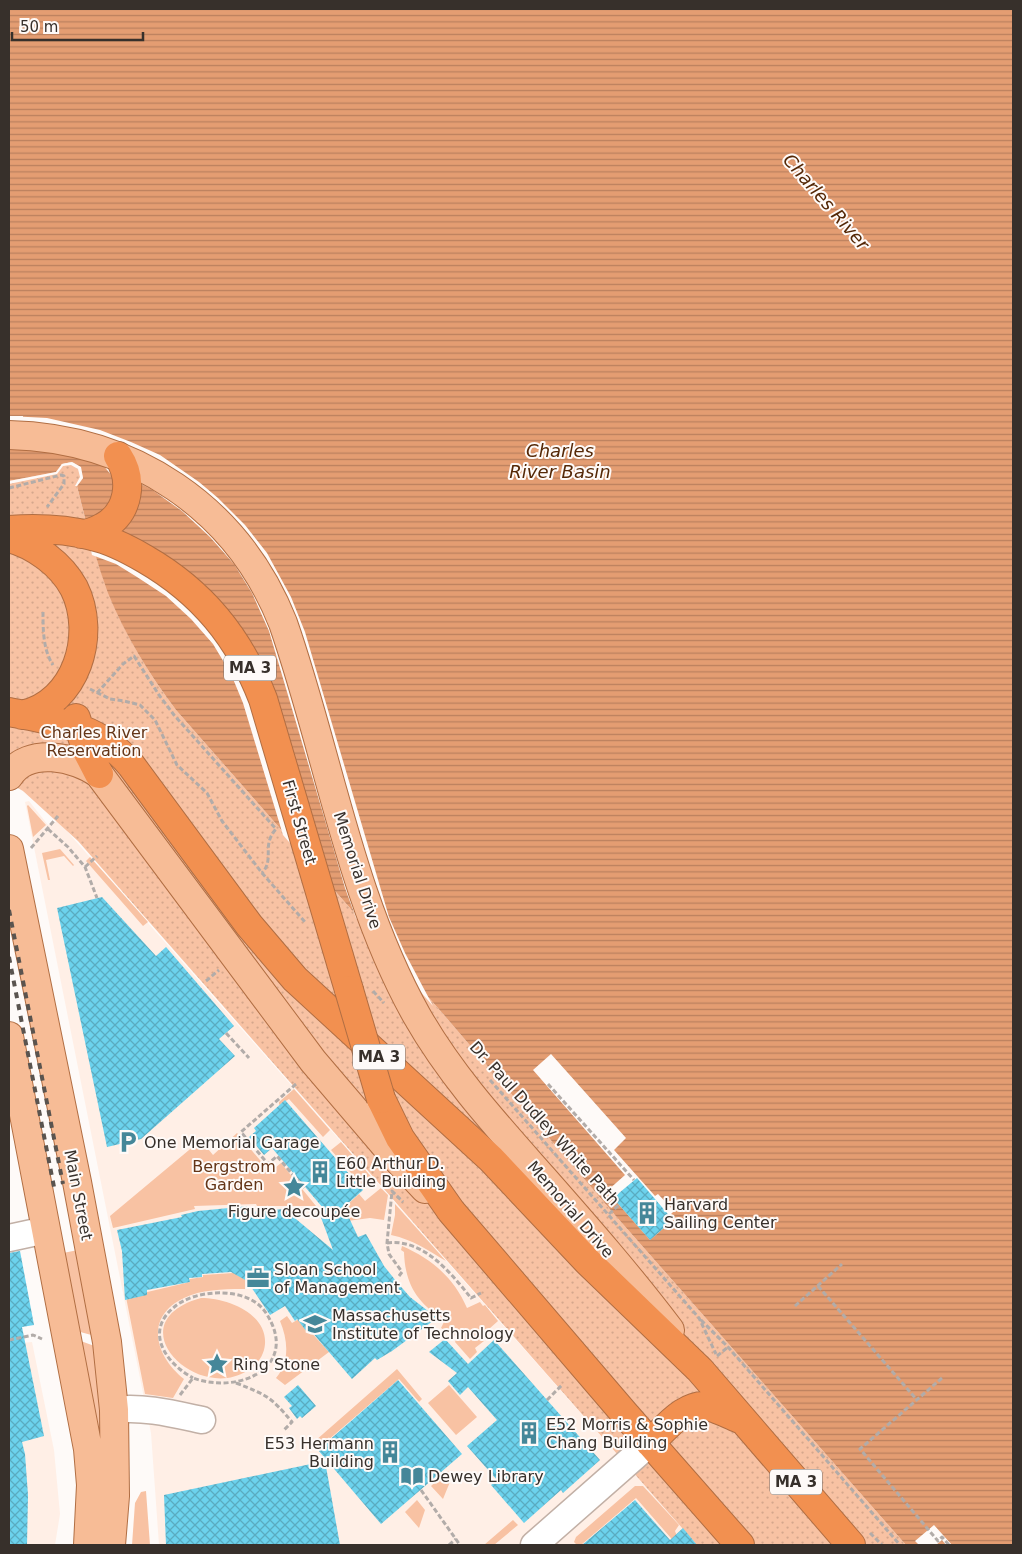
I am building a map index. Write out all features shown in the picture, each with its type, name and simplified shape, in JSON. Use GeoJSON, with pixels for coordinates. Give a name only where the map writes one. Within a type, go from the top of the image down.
{"type":"FeatureCollection","features":[{"type":"Feature","properties":{"kind":"highway"},"geometry":{"type":"LineString","coordinates":[[81,534],[92,532],[107,525],[122,509],[126,499],[127,484],[123,462],[118,456]]}},
{"type":"Feature","properties":{"kind":"highway","name":"First Street"},"geometry":{"type":"LineString","coordinates":[[9,530],[50,530],[81,534],[119,545],[161,569],[200,600],[228,630],[247,662],[263,699],[381,1099],[394,1129],[411,1156],[474,1239]]}},
{"type":"Feature","properties":{"kind":"highway"},"geometry":{"type":"LineString","coordinates":[[9,538],[26,544],[46,556],[62,571],[74,588],[81,610],[83,633],[81,653],[72,678],[72,699],[86,749],[99,774]]}},
{"type":"Feature","properties":{"kind":"highway"},"geometry":{"type":"LineString","coordinates":[[16,714],[36,711],[50,703],[72,678]]}},
{"type":"Feature","properties":{"kind":"highway","name":"Memorial Drive"},"geometry":{"type":"LineString","coordinates":[[16,714],[79,728],[109,743],[128,761],[249,925],[295,979],[491,1159],[592,1266],[709,1363],[741,1420],[851,1545]]}},
{"type":"Feature","properties":{"kind":"highway","name":"MA 3"},"geometry":{"type":"LineString","coordinates":[[474,1239],[740,1545]]}},
{"type":"Feature","properties":{"kind":"highway"},"geometry":{"type":"LineString","coordinates":[[650,1443],[681,1414],[693,1408],[710,1407],[741,1420]]}},
{"type":"Feature","properties":{"kind":"main road","name":"Memorial Drive"},"geometry":{"type":"LineString","coordinates":[[9,435],[58,439],[90,446],[118,456],[161,477],[212,516],[245,553],[269,591],[289,638],[370,912],[394,969],[418,1017],[441,1055],[504,1133],[709,1363]]}},
{"type":"Feature","properties":{"kind":"main road"},"geometry":{"type":"LineString","coordinates":[[9,776],[15,768],[24,763],[34,759],[46,758],[75,762],[88,766],[99,774],[325,1076],[406,1169],[474,1239]]}},
{"type":"Feature","properties":{"kind":"main road","name":"Main Street"},"geometry":{"type":"LineString","coordinates":[[19,849],[103,1312],[114,1410],[115,1496],[112,1545]]}},
{"type":"Feature","properties":{"kind":"main road"},"geometry":{"type":"LineString","coordinates":[[9,1036],[88,1449],[91,1485],[88,1545]]}},
{"type":"Feature","properties":{"kind":"street"},"geometry":{"type":"LineString","coordinates":[[9,1238],[46,1230]]}},
{"type":"Feature","properties":{"kind":"street"},"geometry":{"type":"LineString","coordinates":[[114,1410],[124,1408],[165,1412],[202,1420]]}},
{"type":"Feature","properties":{"kind":"street"},"geometry":{"type":"LineString","coordinates":[[534,1545],[650,1443]]}},
{"type":"Feature","properties":{"kind":"path"},"geometry":{"type":"LineString","coordinates":[[9,488],[61,475],[64,476],[64,484],[46,509]]}},
{"type":"Feature","properties":{"kind":"path"},"geometry":{"type":"LineString","coordinates":[[42,612],[49,659],[72,678],[97,693],[110,699],[124,700],[140,705],[151,716],[159,726],[177,765],[207,793],[222,822],[262,873],[309,927]]}},
{"type":"Feature","properties":{"kind":"path"},"geometry":{"type":"LineString","coordinates":[[97,693],[123,664],[134,656],[174,715],[276,829],[269,838],[268,863],[262,873]]}},
{"type":"Feature","properties":{"kind":"path"},"geometry":{"type":"LineString","coordinates":[[19,849],[48,829],[58,816]]}},
{"type":"Feature","properties":{"kind":"path"},"geometry":{"type":"LineString","coordinates":[[48,829],[68,847],[85,867],[97,898]]}},
{"type":"Feature","properties":{"kind":"path"},"geometry":{"type":"LineString","coordinates":[[85,867],[97,856]]}},
{"type":"Feature","properties":{"kind":"path"},"geometry":{"type":"LineString","coordinates":[[206,981],[220,969]]}},
{"type":"Feature","properties":{"kind":"path"},"geometry":{"type":"LineString","coordinates":[[226,1033],[249,1058]]}},
{"type":"Feature","properties":{"kind":"path","name":"Dr. Paul Dudley White Path"},"geometry":{"type":"LineString","coordinates":[[484,1073],[699,1318],[709,1363]]}},
{"type":"Feature","properties":{"kind":"path"},"geometry":{"type":"LineString","coordinates":[[296,1084],[241,1132],[268,1164],[278,1156],[304,1188]]}},
{"type":"Feature","properties":{"kind":"path"},"geometry":{"type":"LineString","coordinates":[[548,1084],[634,1180]]}},
{"type":"Feature","properties":{"kind":"path"},"geometry":{"type":"LineString","coordinates":[[399,1276],[402,1272],[389,1254],[386,1243],[392,1191],[403,1202]]}},
{"type":"Feature","properties":{"kind":"path"},"geometry":{"type":"LineString","coordinates":[[609,1214],[619,1205]]}},
{"type":"Feature","properties":{"kind":"path"},"geometry":{"type":"LineString","coordinates":[[386,1243],[406,1244],[432,1257],[450,1272],[472,1298],[482,1293]]}},
{"type":"Feature","properties":{"kind":"path"},"geometry":{"type":"LineString","coordinates":[[795,1306],[842,1264]]}},
{"type":"Feature","properties":{"kind":"path"},"geometry":{"type":"LineString","coordinates":[[818,1286],[917,1400]]}},
{"type":"Feature","properties":{"kind":"path"},"geometry":{"type":"LineString","coordinates":[[234,1294],[254,1300],[263,1309],[275,1331],[276,1342],[272,1360],[267,1367],[256,1375],[236,1383],[214,1384],[193,1378],[182,1372],[165,1354],[160,1344],[160,1330],[164,1317],[173,1307],[202,1295],[234,1294]]}},
{"type":"Feature","properties":{"kind":"path"},"geometry":{"type":"LineString","coordinates":[[699,1318],[728,1347],[900,1545]]}},
{"type":"Feature","properties":{"kind":"path"},"geometry":{"type":"LineString","coordinates":[[9,1340],[33,1336],[42,1340]]}},
{"type":"Feature","properties":{"kind":"path"},"geometry":{"type":"LineString","coordinates":[[709,1363],[728,1347]]}},
{"type":"Feature","properties":{"kind":"path"},"geometry":{"type":"LineString","coordinates":[[175,1402],[193,1378]]}},
{"type":"Feature","properties":{"kind":"path"},"geometry":{"type":"LineString","coordinates":[[942,1378],[860,1449],[938,1541],[942,1538],[949,1545]]}},
{"type":"Feature","properties":{"kind":"path"},"geometry":{"type":"LineString","coordinates":[[236,1383],[258,1391],[271,1399],[292,1422],[283,1431]]}},
{"type":"Feature","properties":{"kind":"path"},"geometry":{"type":"LineString","coordinates":[[547,1400],[562,1385]]}},
{"type":"Feature","properties":{"kind":"path"},"geometry":{"type":"LineString","coordinates":[[421,1490],[460,1545]]}},
{"type":"Feature","properties":{"kind":"path"},"geometry":{"type":"LineString","coordinates":[[449,1545],[456,1539]]}},
{"type":"Feature","properties":{"kind":"shaded area","name":"Massachusetts Institute of Technology"},"geometry":{"type":"Polygon","coordinates":[[[29,801],[48,825],[58,821],[697,1545],[159,1545],[151,1433],[25,802],[29,801]]]}},
{"type":"Feature","properties":{"kind":"shaded area"},"geometry":{"type":"Polygon","coordinates":[[[32,1342],[54,1450],[60,1514],[55,1545],[9,1545],[9,1344],[32,1342]]]}},
{"type":"Feature","properties":{"kind":"green space","name":"Charles River Reservation"},"geometry":{"type":"Polygon","coordinates":[[[72,462],[81,467],[83,478],[77,486],[95,553],[115,609],[138,654],[176,710],[444,1015],[614,1214],[906,1545],[697,1545],[78,841],[23,791],[9,783],[9,481],[72,462]]]}},
{"type":"Feature","properties":{"kind":"green space"},"geometry":{"type":"Polygon","coordinates":[[[27,806],[46,825],[33,837],[27,806]]]}},
{"type":"Feature","properties":{"kind":"green space"},"geometry":{"type":"Polygon","coordinates":[[[60,849],[74,865],[64,856],[46,860],[50,880],[48,880],[42,853],[60,849]]]}},
{"type":"Feature","properties":{"kind":"green space"},"geometry":{"type":"Polygon","coordinates":[[[90,857],[148,922],[143,926],[86,861],[90,857]]]}},
{"type":"Feature","properties":{"kind":"green space"},"geometry":{"type":"Polygon","coordinates":[[[294,1089],[330,1130],[323,1137],[289,1099],[279,1105],[279,1102],[294,1089]]]}},
{"type":"Feature","properties":{"kind":"green space","name":"Bergstrom Garden"},"geometry":{"type":"Polygon","coordinates":[[[237,1133],[270,1172],[281,1163],[316,1206],[257,1206],[256,1204],[194,1206],[195,1209],[113,1228],[110,1216],[201,1140],[213,1155],[237,1133]]]}},
{"type":"Feature","properties":{"kind":"green space"},"geometry":{"type":"Polygon","coordinates":[[[341,1142],[374,1180],[364,1188],[331,1150],[341,1142]]]}},
{"type":"Feature","properties":{"kind":"green space"},"geometry":{"type":"Polygon","coordinates":[[[381,1188],[388,1195],[384,1220],[370,1218],[347,1221],[336,1215],[359,1194],[365,1201],[381,1188]]]}},
{"type":"Feature","properties":{"kind":"green space"},"geometry":{"type":"Polygon","coordinates":[[[395,1204],[446,1261],[414,1243],[391,1235],[395,1204]]]}},
{"type":"Feature","properties":{"kind":"green space"},"geometry":{"type":"Polygon","coordinates":[[[402,1246],[423,1257],[441,1271],[456,1287],[467,1308],[480,1302],[483,1306],[485,1305],[498,1321],[480,1337],[484,1341],[475,1348],[477,1352],[470,1359],[455,1342],[457,1337],[441,1328],[445,1320],[420,1300],[410,1284],[404,1252],[401,1250],[402,1246]]]}},
{"type":"Feature","properties":{"kind":"green space"},"geometry":{"type":"Polygon","coordinates":[[[83,1249],[95,1336],[73,1330],[58,1254],[83,1249]]]}},
{"type":"Feature","properties":{"kind":"green space"},"geometry":{"type":"Polygon","coordinates":[[[248,1272],[253,1289],[200,1292],[184,1298],[171,1306],[163,1315],[158,1337],[161,1348],[174,1370],[184,1379],[173,1398],[145,1394],[126,1297],[190,1282],[190,1279],[203,1277],[203,1275],[248,1272]]]}},
{"type":"Feature","properties":{"kind":"green space"},"geometry":{"type":"Polygon","coordinates":[[[201,1298],[233,1304],[243,1309],[260,1324],[264,1333],[265,1344],[259,1360],[251,1369],[227,1378],[206,1376],[187,1368],[172,1355],[164,1340],[165,1324],[176,1309],[201,1298]]]}},
{"type":"Feature","properties":{"kind":"green space"},"geometry":{"type":"Polygon","coordinates":[[[287,1316],[292,1323],[299,1319],[329,1352],[285,1385],[276,1378],[281,1372],[286,1358],[285,1336],[280,1321],[287,1316]]]}},
{"type":"Feature","properties":{"kind":"green space"},"geometry":{"type":"Polygon","coordinates":[[[78,1340],[100,1348],[105,1520],[78,1340]]]}},
{"type":"Feature","properties":{"kind":"green space"},"geometry":{"type":"Polygon","coordinates":[[[397,1369],[422,1399],[419,1402],[399,1379],[320,1447],[315,1441],[397,1369]]]}},
{"type":"Feature","properties":{"kind":"green space"},"geometry":{"type":"Polygon","coordinates":[[[449,1385],[477,1417],[456,1435],[428,1403],[449,1385]]]}},
{"type":"Feature","properties":{"kind":"green space"},"geometry":{"type":"Polygon","coordinates":[[[448,1471],[452,1477],[443,1499],[431,1486],[448,1471]]]}},
{"type":"Feature","properties":{"kind":"green space"},"geometry":{"type":"Polygon","coordinates":[[[635,1486],[643,1486],[679,1525],[675,1531],[680,1544],[677,1545],[636,1498],[581,1545],[577,1545],[574,1542],[576,1537],[635,1486]]]}},
{"type":"Feature","properties":{"kind":"green space"},"geometry":{"type":"Polygon","coordinates":[[[146,1491],[150,1545],[132,1545],[135,1503],[141,1492],[146,1491]]]}},
{"type":"Feature","properties":{"kind":"green space"},"geometry":{"type":"Polygon","coordinates":[[[417,1500],[425,1510],[419,1528],[405,1512],[417,1500]]]}},
{"type":"Feature","properties":{"kind":"green space"},"geometry":{"type":"Polygon","coordinates":[[[513,1520],[518,1525],[494,1545],[484,1545],[513,1520]]]}},
{"type":"Feature","properties":{"kind":"water","name":"Charles River Basin"},"geometry":{"type":"Polygon","coordinates":[[[9,9],[1013,9],[1013,1545],[906,1545],[614,1214],[444,1015],[176,710],[138,654],[108,593],[87,526],[77,486],[83,478],[80,467],[72,462],[62,464],[56,472],[9,481],[9,449],[21,449],[23,416],[9,416],[9,9]]]}},
{"type":"Feature","properties":{"kind":"pier"},"geometry":{"type":"Polygon","coordinates":[[[9,416],[47,418],[100,430],[160,455],[199,482],[218,498],[245,525],[267,553],[291,597],[305,632],[389,917],[405,953],[433,1006],[356,918],[345,888],[269,631],[252,593],[234,564],[210,537],[182,511],[151,489],[143,485],[140,486],[122,531],[166,555],[206,586],[240,625],[260,658],[275,694],[333,893],[283,835],[243,703],[231,674],[213,644],[191,619],[166,596],[116,564],[92,555],[88,539],[92,520],[114,505],[113,477],[102,464],[50,451],[9,449],[9,447],[19,447],[20,419],[9,418],[9,416]]]}},
{"type":"Feature","properties":{"kind":"pier"},"geometry":{"type":"Polygon","coordinates":[[[72,462],[81,467],[83,478],[77,486],[75,486],[80,477],[78,469],[71,465],[63,466],[57,474],[9,484],[9,481],[56,472],[62,464],[72,462]]]}},
{"type":"Feature","properties":{"kind":"pier"},"geometry":{"type":"Polygon","coordinates":[[[551,1054],[626,1138],[614,1150],[655,1196],[658,1194],[674,1211],[671,1214],[675,1218],[650,1240],[607,1191],[625,1175],[533,1070],[551,1054]]]}},
{"type":"Feature","properties":{"kind":"pier"},"geometry":{"type":"Polygon","coordinates":[[[934,1525],[952,1545],[946,1545],[942,1540],[936,1545],[919,1545],[915,1541],[934,1525]]]}},
{"type":"Feature","properties":{"kind":"building"},"geometry":{"type":"Polygon","coordinates":[[[102,897],[156,956],[166,947],[234,1026],[219,1039],[235,1056],[141,1139],[107,1147],[57,908],[102,897]]]}},
{"type":"Feature","properties":{"kind":"building"},"geometry":{"type":"Polygon","coordinates":[[[285,1100],[363,1190],[344,1207],[358,1237],[366,1234],[384,1266],[396,1281],[410,1297],[437,1318],[392,1351],[377,1360],[375,1358],[352,1379],[311,1331],[307,1332],[297,1319],[295,1321],[285,1306],[270,1315],[247,1281],[231,1272],[202,1274],[202,1277],[189,1278],[190,1282],[147,1290],[147,1295],[125,1300],[122,1251],[117,1230],[182,1217],[181,1215],[198,1211],[249,1206],[250,1212],[284,1209],[333,1250],[319,1212],[323,1208],[272,1148],[264,1155],[249,1137],[256,1131],[254,1128],[285,1100]]]}},
{"type":"Feature","properties":{"kind":"building","name":"Harvard Sailing Center"},"geometry":{"type":"Polygon","coordinates":[[[637,1178],[673,1220],[650,1240],[613,1198],[637,1178]]]}},
{"type":"Feature","properties":{"kind":"building"},"geometry":{"type":"Polygon","coordinates":[[[20,1251],[34,1325],[22,1327],[44,1436],[22,1442],[25,1454],[28,1495],[27,1545],[9,1545],[9,1253],[20,1251]]]}},
{"type":"Feature","properties":{"kind":"building","name":"E52 Morris & Sophie Chang Building"},"geometry":{"type":"Polygon","coordinates":[[[445,1339],[468,1364],[494,1340],[600,1460],[563,1493],[561,1490],[524,1523],[491,1485],[497,1480],[467,1446],[497,1420],[468,1387],[460,1395],[448,1381],[457,1373],[429,1352],[445,1339]]]}},
{"type":"Feature","properties":{"kind":"building","name":"E53 Hermann Building"},"geometry":{"type":"Polygon","coordinates":[[[398,1380],[462,1454],[381,1524],[318,1450],[398,1380]]]}},
{"type":"Feature","properties":{"kind":"building"},"geometry":{"type":"Polygon","coordinates":[[[298,1385],[316,1406],[302,1418],[300,1416],[297,1419],[289,1408],[292,1406],[284,1397],[298,1385]]]}},
{"type":"Feature","properties":{"kind":"building"},"geometry":{"type":"Polygon","coordinates":[[[325,1461],[340,1545],[166,1545],[164,1495],[325,1461]]]}},
{"type":"Feature","properties":{"kind":"building"},"geometry":{"type":"Polygon","coordinates":[[[635,1500],[670,1540],[683,1528],[697,1545],[582,1545],[635,1500]]]}},
{"type":"Feature","properties":{"kind":"railway"},"geometry":{"type":"LineString","coordinates":[[9,910],[63,1184]]}},
{"type":"Feature","properties":{"kind":"railway"},"geometry":{"type":"LineString","coordinates":[[9,957],[54,1187]]}},
{"type":"Feature","properties":{"kind":"place","name":"One Memorial Garage"},"geometry":{"type":"Point","coordinates":[128,1142]}},
{"type":"Feature","properties":{"kind":"place","name":"E60 Arthur D. Little Building"},"geometry":{"type":"Point","coordinates":[320,1172]}},
{"type":"Feature","properties":{"kind":"place","name":"Figure decoupée"},"geometry":{"type":"Point","coordinates":[294,1187]}},
{"type":"Feature","properties":{"kind":"place","name":"Harvard Sailing Center"},"geometry":{"type":"Point","coordinates":[647,1213]}},
{"type":"Feature","properties":{"kind":"place","name":"Sloan School of Management"},"geometry":{"type":"Point","coordinates":[258,1278]}},
{"type":"Feature","properties":{"kind":"place","name":"Massachusetts Institute of Technology"},"geometry":{"type":"Point","coordinates":[315,1324]}},
{"type":"Feature","properties":{"kind":"place","name":"Ring Stone"},"geometry":{"type":"Point","coordinates":[217,1364]}},
{"type":"Feature","properties":{"kind":"place","name":"E52 Morris & Sophie Chang Building"},"geometry":{"type":"Point","coordinates":[529,1433]}},
{"type":"Feature","properties":{"kind":"place","name":"E53 Hermann Building"},"geometry":{"type":"Point","coordinates":[390,1452]}},
{"type":"Feature","properties":{"kind":"place","name":"Dewey Library"},"geometry":{"type":"Point","coordinates":[412,1476]}},
{"type":"Feature","properties":{"kind":"water label","name":"Charles River"},"geometry":{"type":"Point","coordinates":[826,202]}}]}
